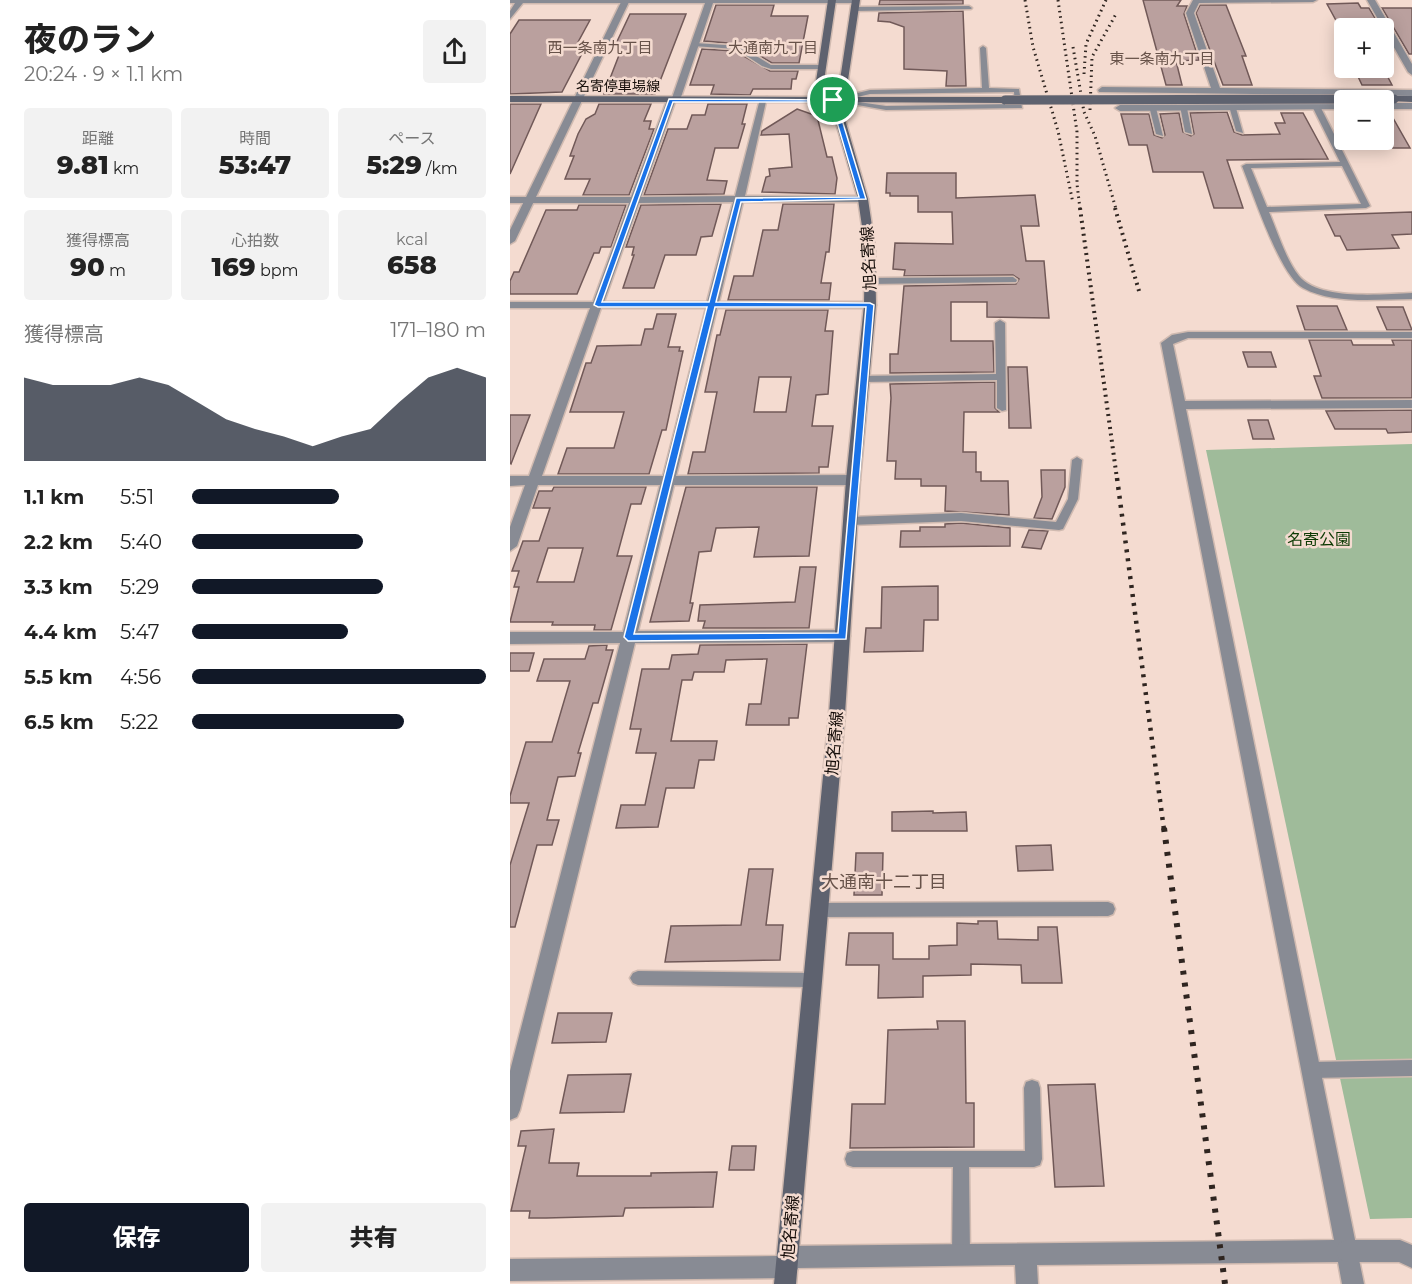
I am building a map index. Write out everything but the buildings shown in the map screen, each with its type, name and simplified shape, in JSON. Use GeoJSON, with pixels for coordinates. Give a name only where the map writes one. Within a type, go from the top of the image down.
{"type":"FeatureCollection","features":[{"type":"Feature","properties":{"kind":"main road"},"geometry":{"type":"LineString","coordinates":[[832,0],[820,81],[833,100]]}},
{"type":"Feature","properties":{"kind":"main road"},"geometry":{"type":"LineString","coordinates":[[833,100],[844,81],[855,3]]}},
{"type":"Feature","properties":{"kind":"main road","name":"名寄停車場線"},"geometry":{"type":"LineString","coordinates":[[510,99],[833,100]]}},
{"type":"Feature","properties":{"kind":"main road"},"geometry":{"type":"LineString","coordinates":[[833,100],[1412,99]]}},
{"type":"Feature","properties":{"kind":"main road","name":"旭名寄線"},"geometry":{"type":"LineString","coordinates":[[787,1269],[843,636],[853,480],[870,305],[870,247],[862,199],[833,100]]}},
{"type":"Feature","properties":{"kind":"street"},"geometry":{"type":"LineString","coordinates":[[510,1],[832,0],[855,3]]}},
{"type":"Feature","properties":{"kind":"street"},"geometry":{"type":"LineString","coordinates":[[1216,91],[1190,13],[1197,0],[1313,0]]}},
{"type":"Feature","properties":{"kind":"street"},"geometry":{"type":"LineString","coordinates":[[1371,0],[1412,72]]}},
{"type":"Feature","properties":{"kind":"street"},"geometry":{"type":"LineString","coordinates":[[510,17],[520,1]]}},
{"type":"Feature","properties":{"kind":"street"},"geometry":{"type":"LineString","coordinates":[[510,241],[626,1]]}},
{"type":"Feature","properties":{"kind":"street"},"geometry":{"type":"LineString","coordinates":[[510,546],[710,1]]}},
{"type":"Feature","properties":{"kind":"street"},"geometry":{"type":"LineString","coordinates":[[1102,90],[1412,93]]}},
{"type":"Feature","properties":{"kind":"street"},"geometry":{"type":"LineString","coordinates":[[510,1110],[764,99]]}},
{"type":"Feature","properties":{"kind":"street"},"geometry":{"type":"LineString","coordinates":[[1394,106],[1412,106]]}},
{"type":"Feature","properties":{"kind":"street"},"geometry":{"type":"LineString","coordinates":[[1120,108],[1334,107]]}},
{"type":"Feature","properties":{"kind":"street"},"geometry":{"type":"LineString","coordinates":[[510,200],[862,199]]}},
{"type":"Feature","properties":{"kind":"street"},"geometry":{"type":"LineString","coordinates":[[510,305],[870,305]]}},
{"type":"Feature","properties":{"kind":"street"},"geometry":{"type":"LineString","coordinates":[[1353,1284],[1167,343],[1176,337],[1412,335]]}},
{"type":"Feature","properties":{"kind":"street"},"geometry":{"type":"LineString","coordinates":[[1179,405],[1412,404]]}},
{"type":"Feature","properties":{"kind":"street"},"geometry":{"type":"LineString","coordinates":[[510,481],[853,480]]}},
{"type":"Feature","properties":{"kind":"street"},"geometry":{"type":"LineString","coordinates":[[510,638],[843,636]]}},
{"type":"Feature","properties":{"kind":"street"},"geometry":{"type":"LineString","coordinates":[[510,1270],[787,1269],[961,1255],[1025,1254],[1400,1251],[1412,1257]]}},
{"type":"Feature","properties":{"kind":"street"},"geometry":{"type":"LineString","coordinates":[[1025,1254],[1027,1284]]}},
{"type":"Feature","properties":{"kind":"lane"},"geometry":{"type":"LineString","coordinates":[[855,3],[969,8]]}},
{"type":"Feature","properties":{"kind":"lane"},"geometry":{"type":"LineString","coordinates":[[695,45],[738,48],[771,68],[822,67]]}},
{"type":"Feature","properties":{"kind":"lane"},"geometry":{"type":"LineString","coordinates":[[983,48],[986,90]]}},
{"type":"Feature","properties":{"kind":"lane"},"geometry":{"type":"LineString","coordinates":[[1017,90],[1019,106],[886,108],[833,100],[870,92],[1017,90]]}},
{"type":"Feature","properties":{"kind":"lane"},"geometry":{"type":"LineString","coordinates":[[1152,108],[1160,134]]}},
{"type":"Feature","properties":{"kind":"lane"},"geometry":{"type":"LineString","coordinates":[[1184,108],[1189,132]]}},
{"type":"Feature","properties":{"kind":"lane"},"geometry":{"type":"LineString","coordinates":[[1232,108],[1240,131]]}},
{"type":"Feature","properties":{"kind":"lane"},"geometry":{"type":"LineString","coordinates":[[1264,210],[1366,206],[1317,108]]}},
{"type":"Feature","properties":{"kind":"lane"},"geometry":{"type":"LineString","coordinates":[[1346,164],[1246,166],[1297,280],[1323,293],[1353,297],[1412,296]]}},
{"type":"Feature","properties":{"kind":"lane"},"geometry":{"type":"LineString","coordinates":[[870,281],[1013,280]]}},
{"type":"Feature","properties":{"kind":"lane"},"geometry":{"type":"LineString","coordinates":[[1000,323],[1002,408]]}},
{"type":"Feature","properties":{"kind":"lane"},"geometry":{"type":"LineString","coordinates":[[863,379],[1000,377]]}},
{"type":"Feature","properties":{"kind":"lane"},"geometry":{"type":"LineString","coordinates":[[850,522],[961,517],[1059,526],[1073,499],[1077,460]]}},
{"type":"Feature","properties":{"kind":"lane"},"geometry":{"type":"LineString","coordinates":[[819,910],[1108,909]]}},
{"type":"Feature","properties":{"kind":"lane"},"geometry":{"type":"LineString","coordinates":[[638,978],[813,980]]}},
{"type":"Feature","properties":{"kind":"lane"},"geometry":{"type":"LineString","coordinates":[[1312,1070],[1412,1068]]}},
{"type":"Feature","properties":{"kind":"lane"},"geometry":{"type":"LineString","coordinates":[[853,1159],[1034,1159],[1032,1088]]}},
{"type":"Feature","properties":{"kind":"lane"},"geometry":{"type":"LineString","coordinates":[[961,1159],[961,1255]]}},
{"type":"Feature","properties":{"kind":"green space","name":"名寄公園"},"geometry":{"type":"Polygon","coordinates":[[[1412,444],[1412,1218],[1370,1219],[1206,450],[1412,444]]]}},
{"type":"Feature","properties":{"kind":"railway"},"geometry":{"type":"LineString","coordinates":[[1025,0],[1033,47],[1058,131],[1073,203]]}},
{"type":"Feature","properties":{"kind":"railway"},"geometry":{"type":"LineString","coordinates":[[1058,0],[1077,132],[1077,184],[1080,209]]}},
{"type":"Feature","properties":{"kind":"railway"},"geometry":{"type":"LineString","coordinates":[[1084,74],[1086,44],[1106,0]]}},
{"type":"Feature","properties":{"kind":"railway"},"geometry":{"type":"LineString","coordinates":[[1090,110],[1092,57],[1116,14]]}},
{"type":"Feature","properties":{"kind":"railway"},"geometry":{"type":"LineString","coordinates":[[1073,47],[1084,112],[1095,136],[1116,209]]}},
{"type":"Feature","properties":{"kind":"railway"},"geometry":{"type":"LineString","coordinates":[[1080,208],[1117,479]]}},
{"type":"Feature","properties":{"kind":"railway"},"geometry":{"type":"LineString","coordinates":[[1115,208],[1139,291]]}},
{"type":"Feature","properties":{"kind":"railway"},"geometry":{"type":"LineString","coordinates":[[1117,478],[1164,830]]}},
{"type":"Feature","properties":{"kind":"railway"},"geometry":{"type":"LineString","coordinates":[[1164,828],[1225,1284]]}},
{"type":"Feature","properties":{"kind":"district","name":"西一条南九丁目"},"geometry":{"type":"Point","coordinates":[600,48]}},
{"type":"Feature","properties":{"kind":"district","name":"大通南九丁目"},"geometry":{"type":"Point","coordinates":[773,48]}},
{"type":"Feature","properties":{"kind":"district","name":"東一条南九丁目"},"geometry":{"type":"Point","coordinates":[1162,59]}},
{"type":"Feature","properties":{"kind":"district","name":"大通南十二丁目"},"geometry":{"type":"Point","coordinates":[884,882]}},
{"type":"Feature","properties":{"kind":"route"},"geometry":{"type":"LineString","coordinates":[[833,100],[671,100],[598,305],[712,304],[870,305],[853,480],[843,636],[628,637],[712,304],[738,200],[862,199],[848,143],[833,100]]}}]}
